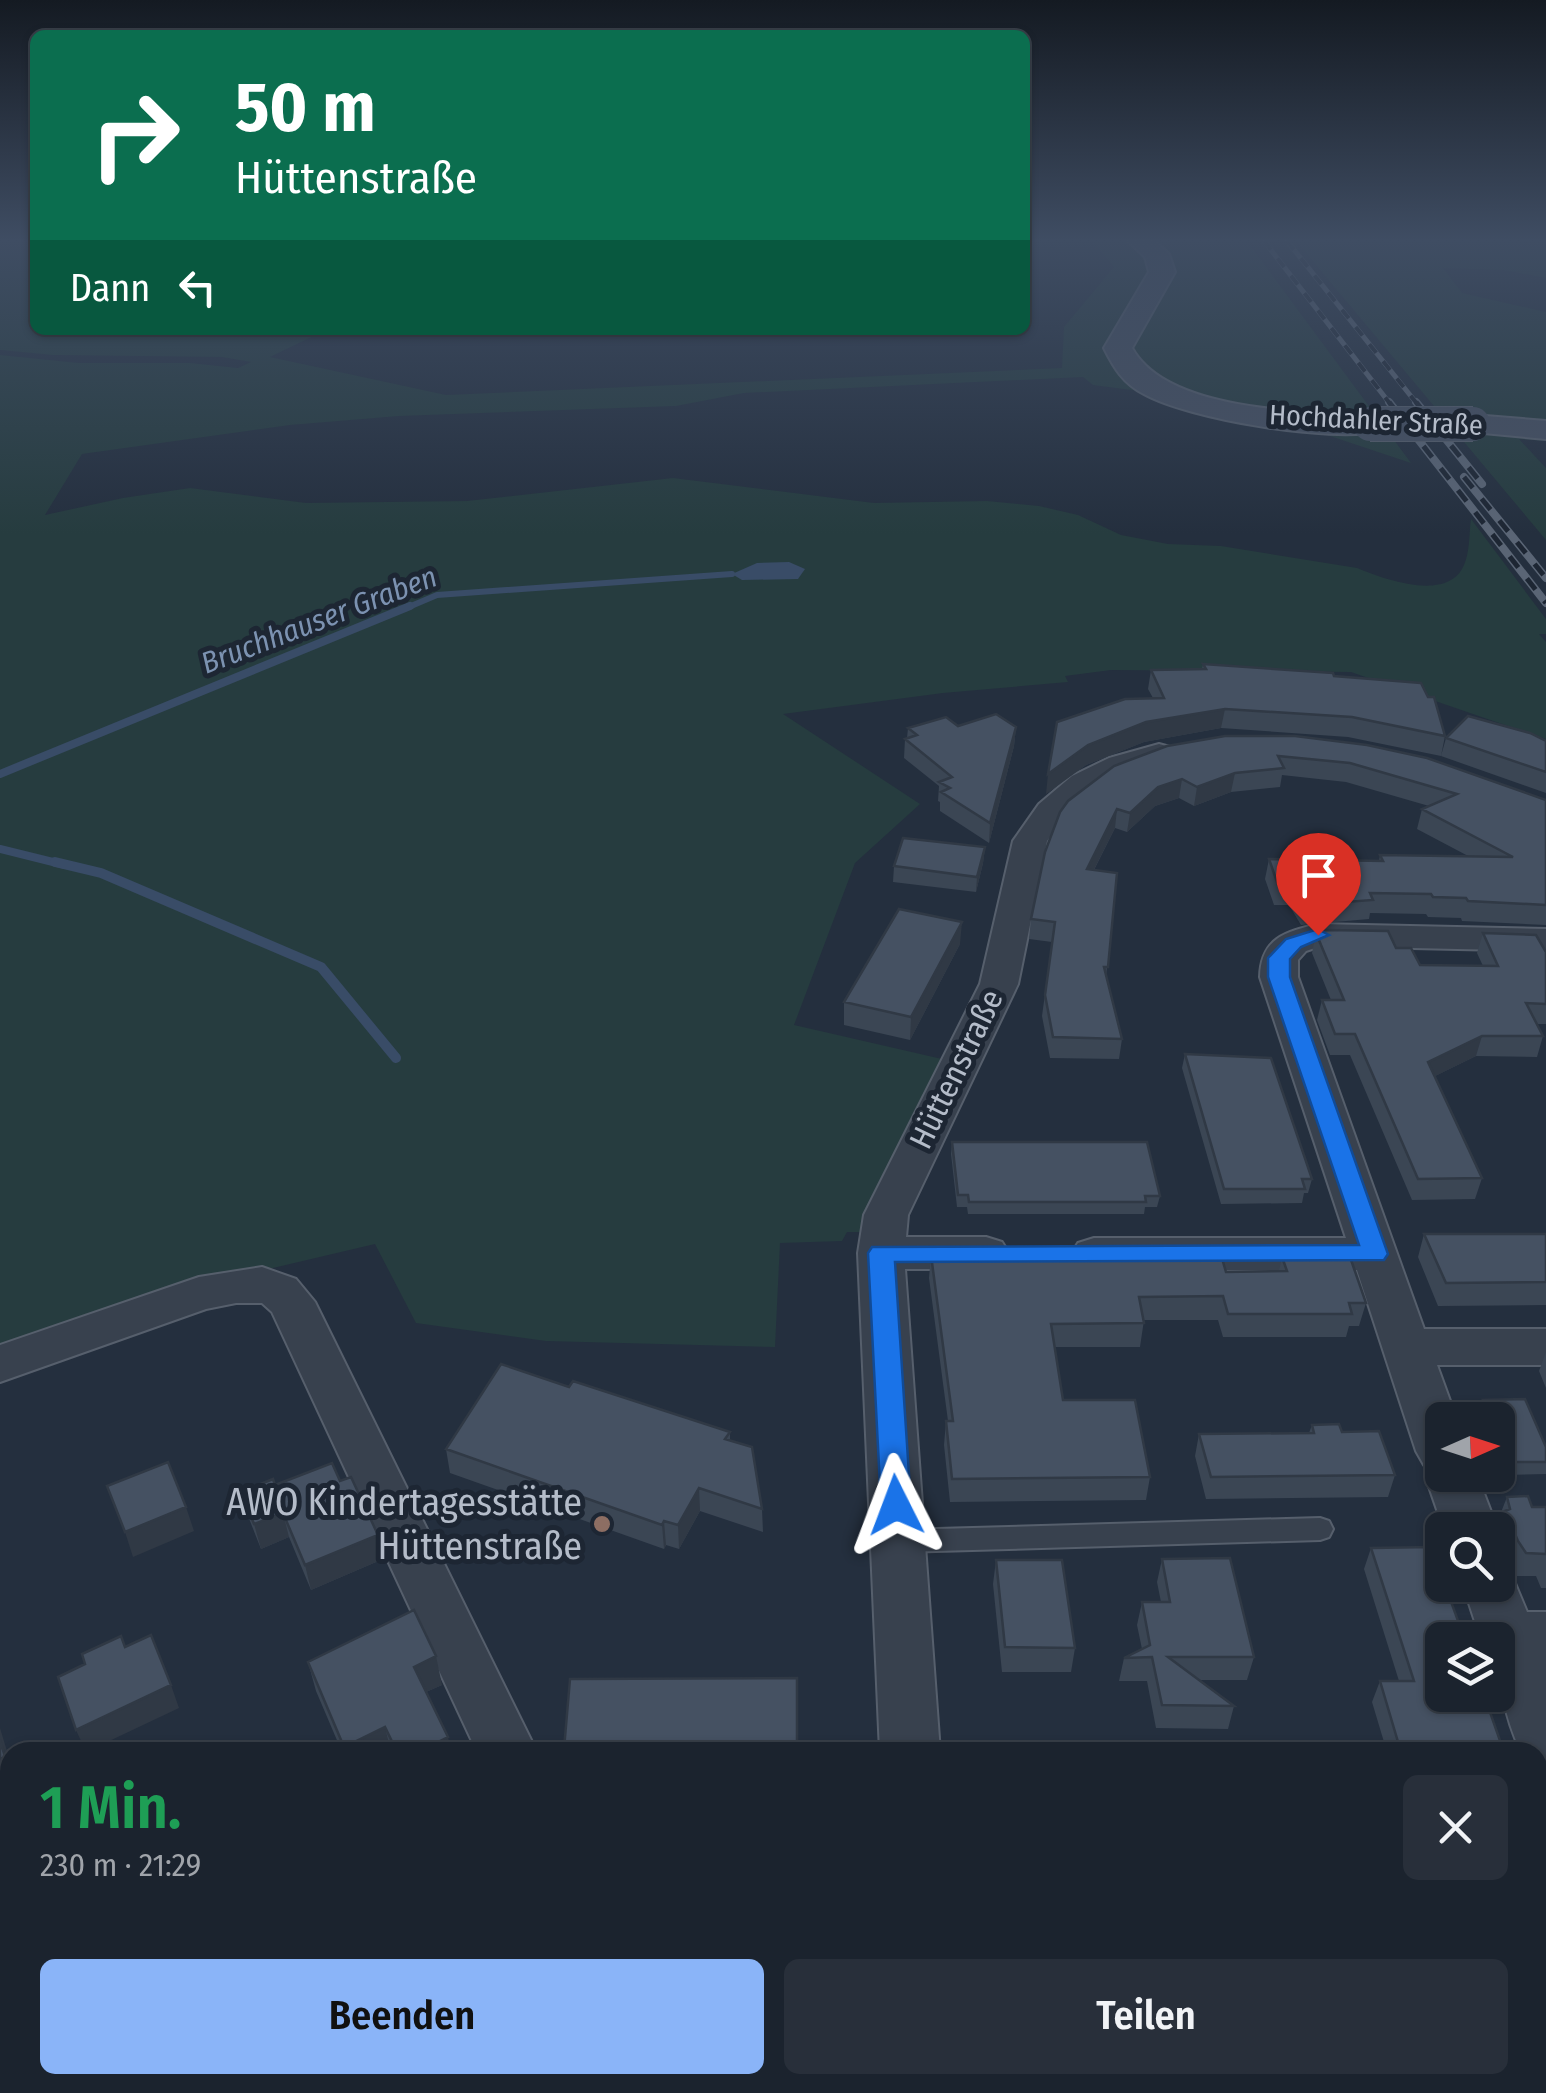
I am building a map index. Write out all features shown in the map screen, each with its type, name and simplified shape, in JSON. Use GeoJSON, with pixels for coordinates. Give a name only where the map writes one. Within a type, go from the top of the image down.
{"type":"FeatureCollection","features":[{"type":"Feature","properties":{"kind":"main road","name":"Hochdahler Straße"},"geometry":{"type":"LineString","coordinates":[[1123,339],[1118,348],[1120,358],[1141,378],[1174,394],[1234,411],[1303,422],[1473,424],[1546,430]]}},
{"type":"Feature","properties":{"kind":"street","name":"Hüttenstraße"},"geometry":{"type":"LineString","coordinates":[[909,1742],[881,1253],[886,1214],[999,984],[1030,841],[1051,811],[1084,783],[1120,765],[1185,748]]}},
{"type":"Feature","properties":{"kind":"street"},"geometry":{"type":"LineString","coordinates":[[1425,1403],[1279,977],[1279,958],[1294,943],[1318,935],[1546,940]]}},
{"type":"Feature","properties":{"kind":"street"},"geometry":{"type":"LineString","coordinates":[[881,1253],[1375,1254]]}},
{"type":"Feature","properties":{"kind":"street"},"geometry":{"type":"LineString","coordinates":[[0,1364],[199,1294],[262,1284],[280,1291],[291,1302],[502,1742]]}},
{"type":"Feature","properties":{"kind":"street"},"geometry":{"type":"LineString","coordinates":[[1405,1347],[1546,1348]]}},
{"type":"Feature","properties":{"kind":"street"},"geometry":{"type":"LineString","coordinates":[[1515,1619],[1546,1742]]}},
{"type":"Feature","properties":{"kind":"lane"},"geometry":{"type":"LineString","coordinates":[[898,1540],[1320,1529]]}},
{"type":"Feature","properties":{"kind":"green space"},"geometry":{"type":"Polygon","coordinates":[[[0,339],[308,339],[270,357],[446,395],[1062,368],[1063,339],[1319,339],[1411,463],[1231,403],[1093,385],[1083,377],[744,393],[676,406],[399,416],[290,425],[82,454],[45,515],[190,488],[306,503],[467,501],[673,478],[874,503],[987,501],[1039,506],[1078,515],[1121,535],[1357,568],[1399,582],[1430,586],[1456,576],[1464,565],[1471,519],[1546,619],[1546,634],[1539,634],[1546,642],[1546,739],[1351,672],[1111,670],[1065,676],[1068,682],[943,693],[783,714],[920,804],[855,863],[794,1025],[942,1059],[868,1232],[847,1232],[842,1241],[780,1243],[775,1347],[546,1341],[416,1323],[375,1244],[256,1272],[0,1358],[0,355],[79,363],[190,363],[238,368],[251,362],[222,357],[53,355],[0,350],[0,339]]]}},
{"type":"Feature","properties":{"kind":"green space"},"geometry":{"type":"Polygon","coordinates":[[[1378,339],[1546,339],[1546,441],[1519,439],[1546,468],[1546,540],[1378,339]]]}},
{"type":"Feature","properties":{"kind":"water"},"geometry":{"type":"Polygon","coordinates":[[[789,562],[805,569],[798,579],[742,580],[732,574],[757,563],[789,562]]]}},
{"type":"Feature","properties":{"kind":"building"},"geometry":{"type":"Polygon","coordinates":[[[1203,664],[1421,683],[1428,697],[1434,697],[1445,736],[1352,717],[1225,709],[1146,722],[1088,745],[1048,774],[1057,722],[1125,699],[1164,698],[1151,670],[1206,669],[1203,664]]]}},
{"type":"Feature","properties":{"kind":"building"},"geometry":{"type":"Polygon","coordinates":[[[996,714],[1016,727],[990,823],[941,792],[950,788],[939,782],[952,777],[905,739],[917,735],[908,728],[946,717],[958,726],[996,714]]]}},
{"type":"Feature","properties":{"kind":"building"},"geometry":{"type":"Polygon","coordinates":[[[1468,716],[1546,741],[1546,772],[1446,738],[1468,716]]]}},
{"type":"Feature","properties":{"kind":"building"},"geometry":{"type":"Polygon","coordinates":[[[1225,736],[1295,736],[1367,745],[1427,758],[1546,800],[1546,905],[1468,901],[1431,894],[1370,893],[1373,900],[1305,905],[1293,886],[1278,885],[1269,859],[1383,861],[1380,855],[1513,857],[1422,809],[1457,794],[1350,763],[1278,756],[1284,768],[1235,773],[1197,787],[1182,779],[1158,787],[1130,813],[1117,809],[1087,869],[1117,873],[1108,967],[1104,967],[1122,1039],[1053,1037],[1045,995],[1055,922],[1031,919],[1045,852],[1060,812],[1068,801],[1114,766],[1167,746],[1225,736]]]}},
{"type":"Feature","properties":{"kind":"building"},"geometry":{"type":"Polygon","coordinates":[[[903,838],[985,847],[977,877],[894,866],[903,838]]]}},
{"type":"Feature","properties":{"kind":"building"},"geometry":{"type":"Polygon","coordinates":[[[899,909],[962,922],[911,1017],[844,1002],[899,909]]]}},
{"type":"Feature","properties":{"kind":"building"},"geometry":{"type":"Polygon","coordinates":[[[1388,931],[1396,948],[1411,948],[1420,965],[1498,966],[1483,933],[1536,935],[1546,952],[1546,1004],[1526,1003],[1543,1036],[1482,1036],[1428,1062],[1482,1178],[1418,1179],[1355,1034],[1335,1034],[1322,1000],[1344,1000],[1316,933],[1388,931]]]}},
{"type":"Feature","properties":{"kind":"building"},"geometry":{"type":"Polygon","coordinates":[[[1185,1054],[1271,1058],[1312,1179],[1302,1179],[1305,1189],[1224,1189],[1185,1054]]]}},
{"type":"Feature","properties":{"kind":"building"},"geometry":{"type":"Polygon","coordinates":[[[952,1142],[1147,1142],[1160,1196],[1145,1196],[1146,1202],[969,1202],[968,1195],[958,1195],[952,1142]]]}},
{"type":"Feature","properties":{"kind":"building"},"geometry":{"type":"Polygon","coordinates":[[[1424,1234],[1546,1234],[1546,1282],[1446,1283],[1424,1234]]]}},
{"type":"Feature","properties":{"kind":"building"},"geometry":{"type":"Polygon","coordinates":[[[935,1250],[1221,1255],[1226,1272],[1287,1271],[1282,1257],[1350,1257],[1366,1303],[1349,1303],[1352,1314],[1228,1314],[1223,1296],[1139,1297],[1144,1323],[1051,1324],[1063,1400],[1135,1400],[1150,1477],[952,1479],[946,1421],[953,1421],[931,1255],[936,1254],[935,1250]]]}},
{"type":"Feature","properties":{"kind":"building"},"geometry":{"type":"Polygon","coordinates":[[[501,1364],[569,1387],[573,1381],[730,1432],[725,1439],[752,1447],[762,1509],[699,1488],[678,1525],[664,1521],[662,1525],[446,1449],[501,1364]]]}},
{"type":"Feature","properties":{"kind":"building"},"geometry":{"type":"Polygon","coordinates":[[[1525,1399],[1546,1447],[1546,1462],[1515,1462],[1515,1402],[1483,1400],[1525,1399]]]}},
{"type":"Feature","properties":{"kind":"building"},"geometry":{"type":"Polygon","coordinates":[[[1339,1424],[1342,1432],[1379,1431],[1395,1475],[1211,1477],[1199,1434],[1314,1433],[1312,1425],[1339,1424]]]}},
{"type":"Feature","properties":{"kind":"building"},"geometry":{"type":"Polygon","coordinates":[[[168,1462],[186,1507],[125,1532],[107,1486],[168,1462]]]}},
{"type":"Feature","properties":{"kind":"building"},"geometry":{"type":"Polygon","coordinates":[[[332,1463],[340,1481],[351,1477],[378,1535],[305,1565],[283,1513],[254,1524],[241,1492],[273,1479],[275,1485],[332,1463]]]}},
{"type":"Feature","properties":{"kind":"building"},"geometry":{"type":"Polygon","coordinates":[[[1528,1496],[1532,1507],[1546,1507],[1546,1554],[1526,1553],[1515,1534],[1515,1512],[1505,1511],[1510,1509],[1507,1497],[1528,1496]]]}},
{"type":"Feature","properties":{"kind":"building"},"geometry":{"type":"Polygon","coordinates":[[[1425,1547],[1425,1602],[1451,1602],[1458,1622],[1425,1622],[1425,1712],[1490,1712],[1500,1742],[1398,1742],[1380,1681],[1414,1681],[1371,1548],[1425,1547]]]}},
{"type":"Feature","properties":{"kind":"building"},"geometry":{"type":"Polygon","coordinates":[[[1230,1558],[1254,1657],[1168,1657],[1234,1706],[1162,1705],[1152,1657],[1124,1658],[1150,1645],[1142,1602],[1170,1602],[1162,1559],[1230,1558]]]}},
{"type":"Feature","properties":{"kind":"building"},"geometry":{"type":"Polygon","coordinates":[[[996,1560],[1062,1560],[1075,1648],[1005,1647],[996,1560]]]}},
{"type":"Feature","properties":{"kind":"building"},"geometry":{"type":"Polygon","coordinates":[[[414,1610],[436,1656],[414,1667],[448,1737],[438,1742],[392,1742],[385,1727],[354,1742],[342,1742],[308,1662],[414,1610]]]}},
{"type":"Feature","properties":{"kind":"building"},"geometry":{"type":"Polygon","coordinates":[[[151,1635],[171,1685],[76,1730],[58,1677],[85,1664],[82,1654],[121,1636],[125,1647],[151,1635]]]}},
{"type":"Feature","properties":{"kind":"building"},"geometry":{"type":"Polygon","coordinates":[[[797,1678],[797,1742],[565,1742],[570,1679],[797,1678]]]}},
{"type":"Feature","properties":{"kind":"waterway","name":"Bruchhauser Graben"},"geometry":{"type":"LineString","coordinates":[[404,609],[437,595],[732,574]]}},
{"type":"Feature","properties":{"kind":"waterway","name":"Bruchhauser Graben"},"geometry":{"type":"LineString","coordinates":[[0,774],[410,606]]}},
{"type":"Feature","properties":{"kind":"waterway","name":"Bruchhauser Graben"},"geometry":{"type":"LineString","coordinates":[[0,849],[65,865]]}},
{"type":"Feature","properties":{"kind":"waterway","name":"Bruchhauser Graben"},"geometry":{"type":"LineString","coordinates":[[55,862],[101,873],[321,967],[396,1058]]}},
{"type":"Feature","properties":{"kind":"railway"},"geometry":{"type":"LineString","coordinates":[[1340,339],[1391,405]]}},
{"type":"Feature","properties":{"kind":"railway"},"geometry":{"type":"LineString","coordinates":[[1365,339],[1418,405]]}},
{"type":"Feature","properties":{"kind":"railway"},"geometry":{"type":"LineString","coordinates":[[1389,402],[1546,603]]}},
{"type":"Feature","properties":{"kind":"railway"},"geometry":{"type":"LineString","coordinates":[[1416,402],[1482,484]]}},
{"type":"Feature","properties":{"kind":"railway"},"geometry":{"type":"LineString","coordinates":[[1464,477],[1546,578]]}},
{"type":"Feature","properties":{"kind":"place","name":"AWO Kindertagesstätte Hüttenstraße"},"geometry":{"type":"Point","coordinates":[602,1524]}},
{"type":"Feature","properties":{"kind":"route"},"geometry":{"type":"LineString","coordinates":[[896,1505],[881,1253],[1375,1254],[1279,977],[1279,958],[1294,943],[1318,935]]}}]}
